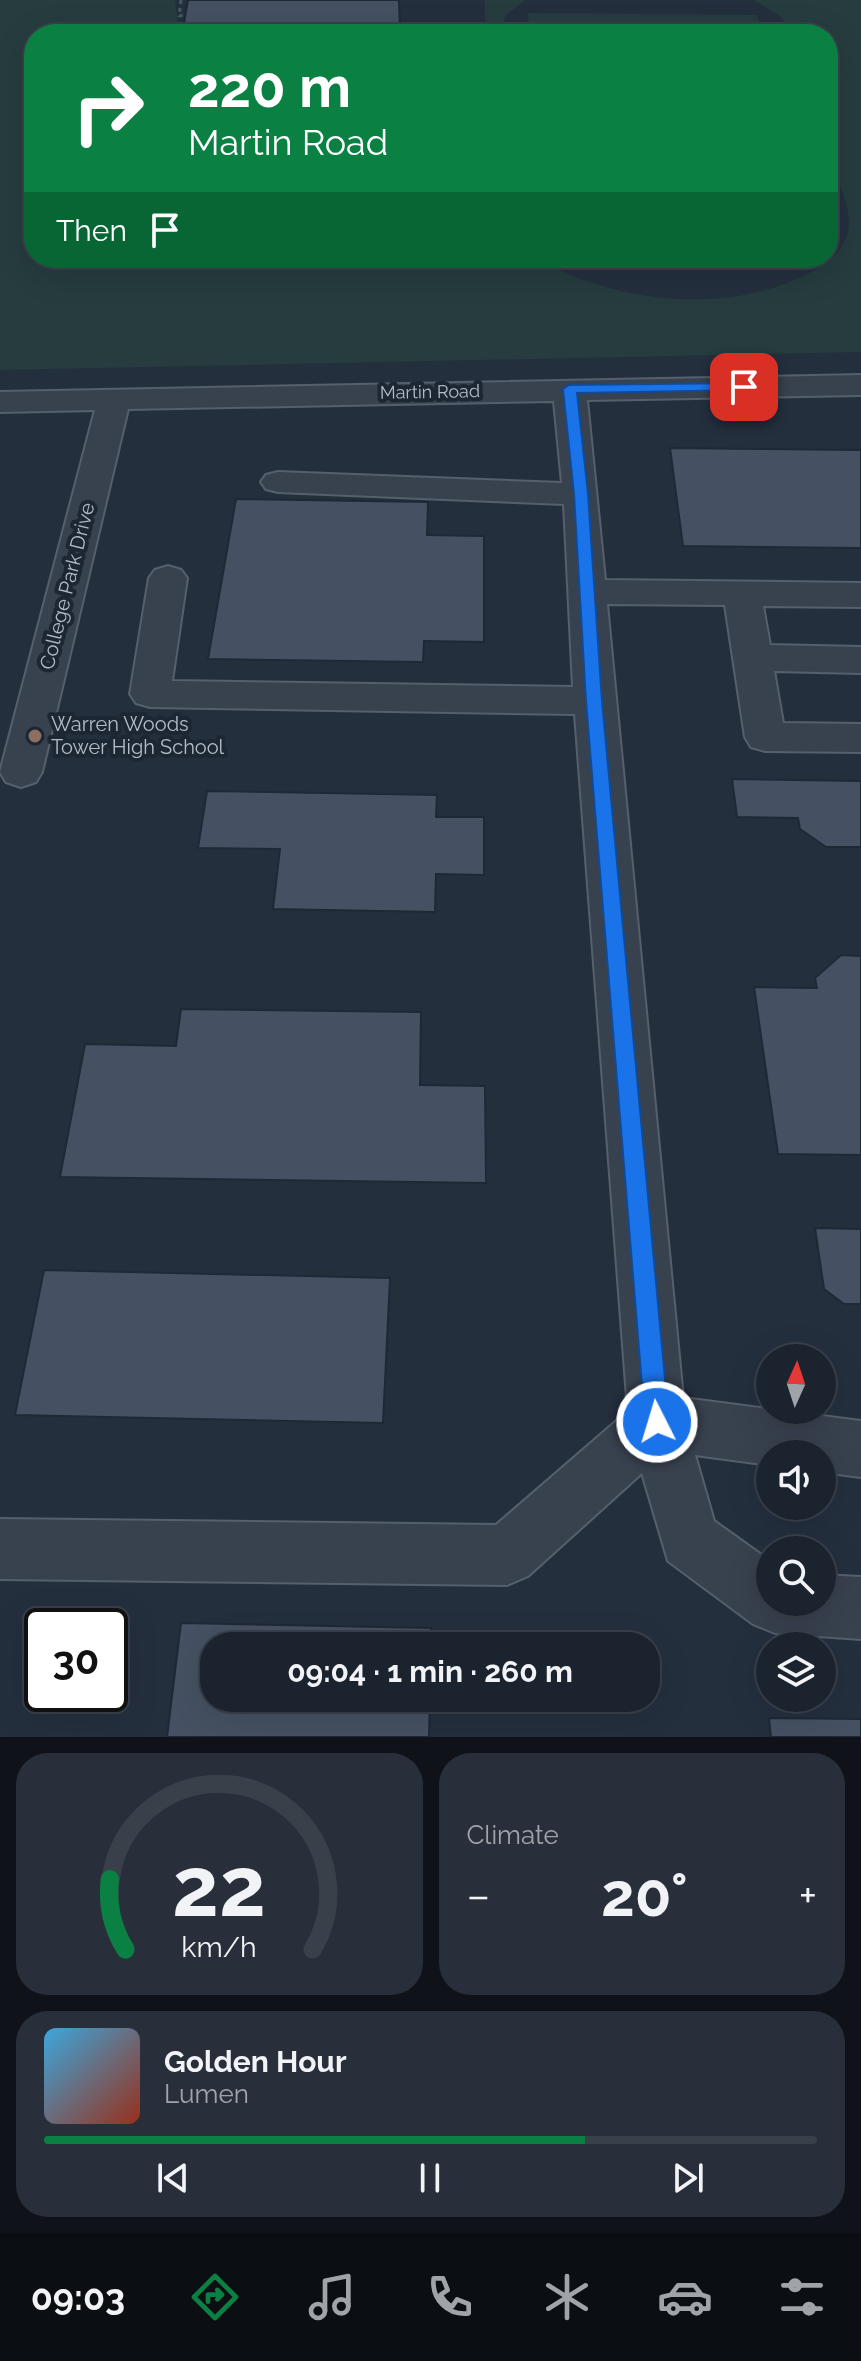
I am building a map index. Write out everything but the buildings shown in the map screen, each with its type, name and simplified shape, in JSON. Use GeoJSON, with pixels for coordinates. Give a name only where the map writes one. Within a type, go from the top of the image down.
{"type":"FeatureCollection","features":[{"type":"Feature","properties":{"kind":"street","name":"Martin Road"},"geometry":{"type":"LineString","coordinates":[[0,402],[861,385]]}},
{"type":"Feature","properties":{"kind":"street"},"geometry":{"type":"LineString","coordinates":[[569,389],[581,494],[594,701],[657,1422],[689,1540],[756,1588]]}},
{"type":"Feature","properties":{"kind":"street","name":"College Park Drive"},"geometry":{"type":"LineString","coordinates":[[21,772],[114,399]]}},
{"type":"Feature","properties":{"kind":"street"},"geometry":{"type":"LineString","coordinates":[[278,482],[581,494]]}},
{"type":"Feature","properties":{"kind":"street"},"geometry":{"type":"LineString","coordinates":[[168,578],[150,694],[594,701]]}},
{"type":"Feature","properties":{"kind":"street"},"geometry":{"type":"LineString","coordinates":[[588,592],[861,595]]}},
{"type":"Feature","properties":{"kind":"street"},"geometry":{"type":"LineString","coordinates":[[742,594],[765,737],[861,738]]}},
{"type":"Feature","properties":{"kind":"street"},"geometry":{"type":"LineString","coordinates":[[752,658],[861,660]]}},
{"type":"Feature","properties":{"kind":"street"},"geometry":{"type":"LineString","coordinates":[[0,1549],[507,1555],[657,1422],[861,1449]]}},
{"type":"Feature","properties":{"kind":"street"},"geometry":{"type":"LineString","coordinates":[[836,1606],[861,1608]]}},
{"type":"Feature","properties":{"kind":"path"},"geometry":{"type":"LineString","coordinates":[[181,0],[179,16],[184,15]]}},
{"type":"Feature","properties":{"kind":"green space"},"geometry":{"type":"Polygon","coordinates":[[[0,0],[175,0],[178,24],[24,24],[24,268],[556,268],[598,285],[632,293],[702,299],[770,289],[818,268],[838,268],[838,252],[846,238],[849,216],[838,180],[838,24],[786,24],[781,17],[754,0],[861,0],[861,352],[0,370],[0,0]]]}},
{"type":"Feature","properties":{"kind":"green space"},"geometry":{"type":"Polygon","coordinates":[[[485,0],[525,0],[506,15],[503,24],[485,24],[485,0]]]}},
{"type":"Feature","properties":{"kind":"green space"},"geometry":{"type":"Polygon","coordinates":[[[528,13],[757,15],[759,24],[529,24],[528,13]]]}},
{"type":"Feature","properties":{"kind":"place","name":"Warren Woods Tower High School"},"geometry":{"type":"Point","coordinates":[35,736]}},
{"type":"Feature","properties":{"kind":"route"},"geometry":{"type":"LineString","coordinates":[[657,1422],[594,701],[581,494],[569,389],[744,387]]}}]}
